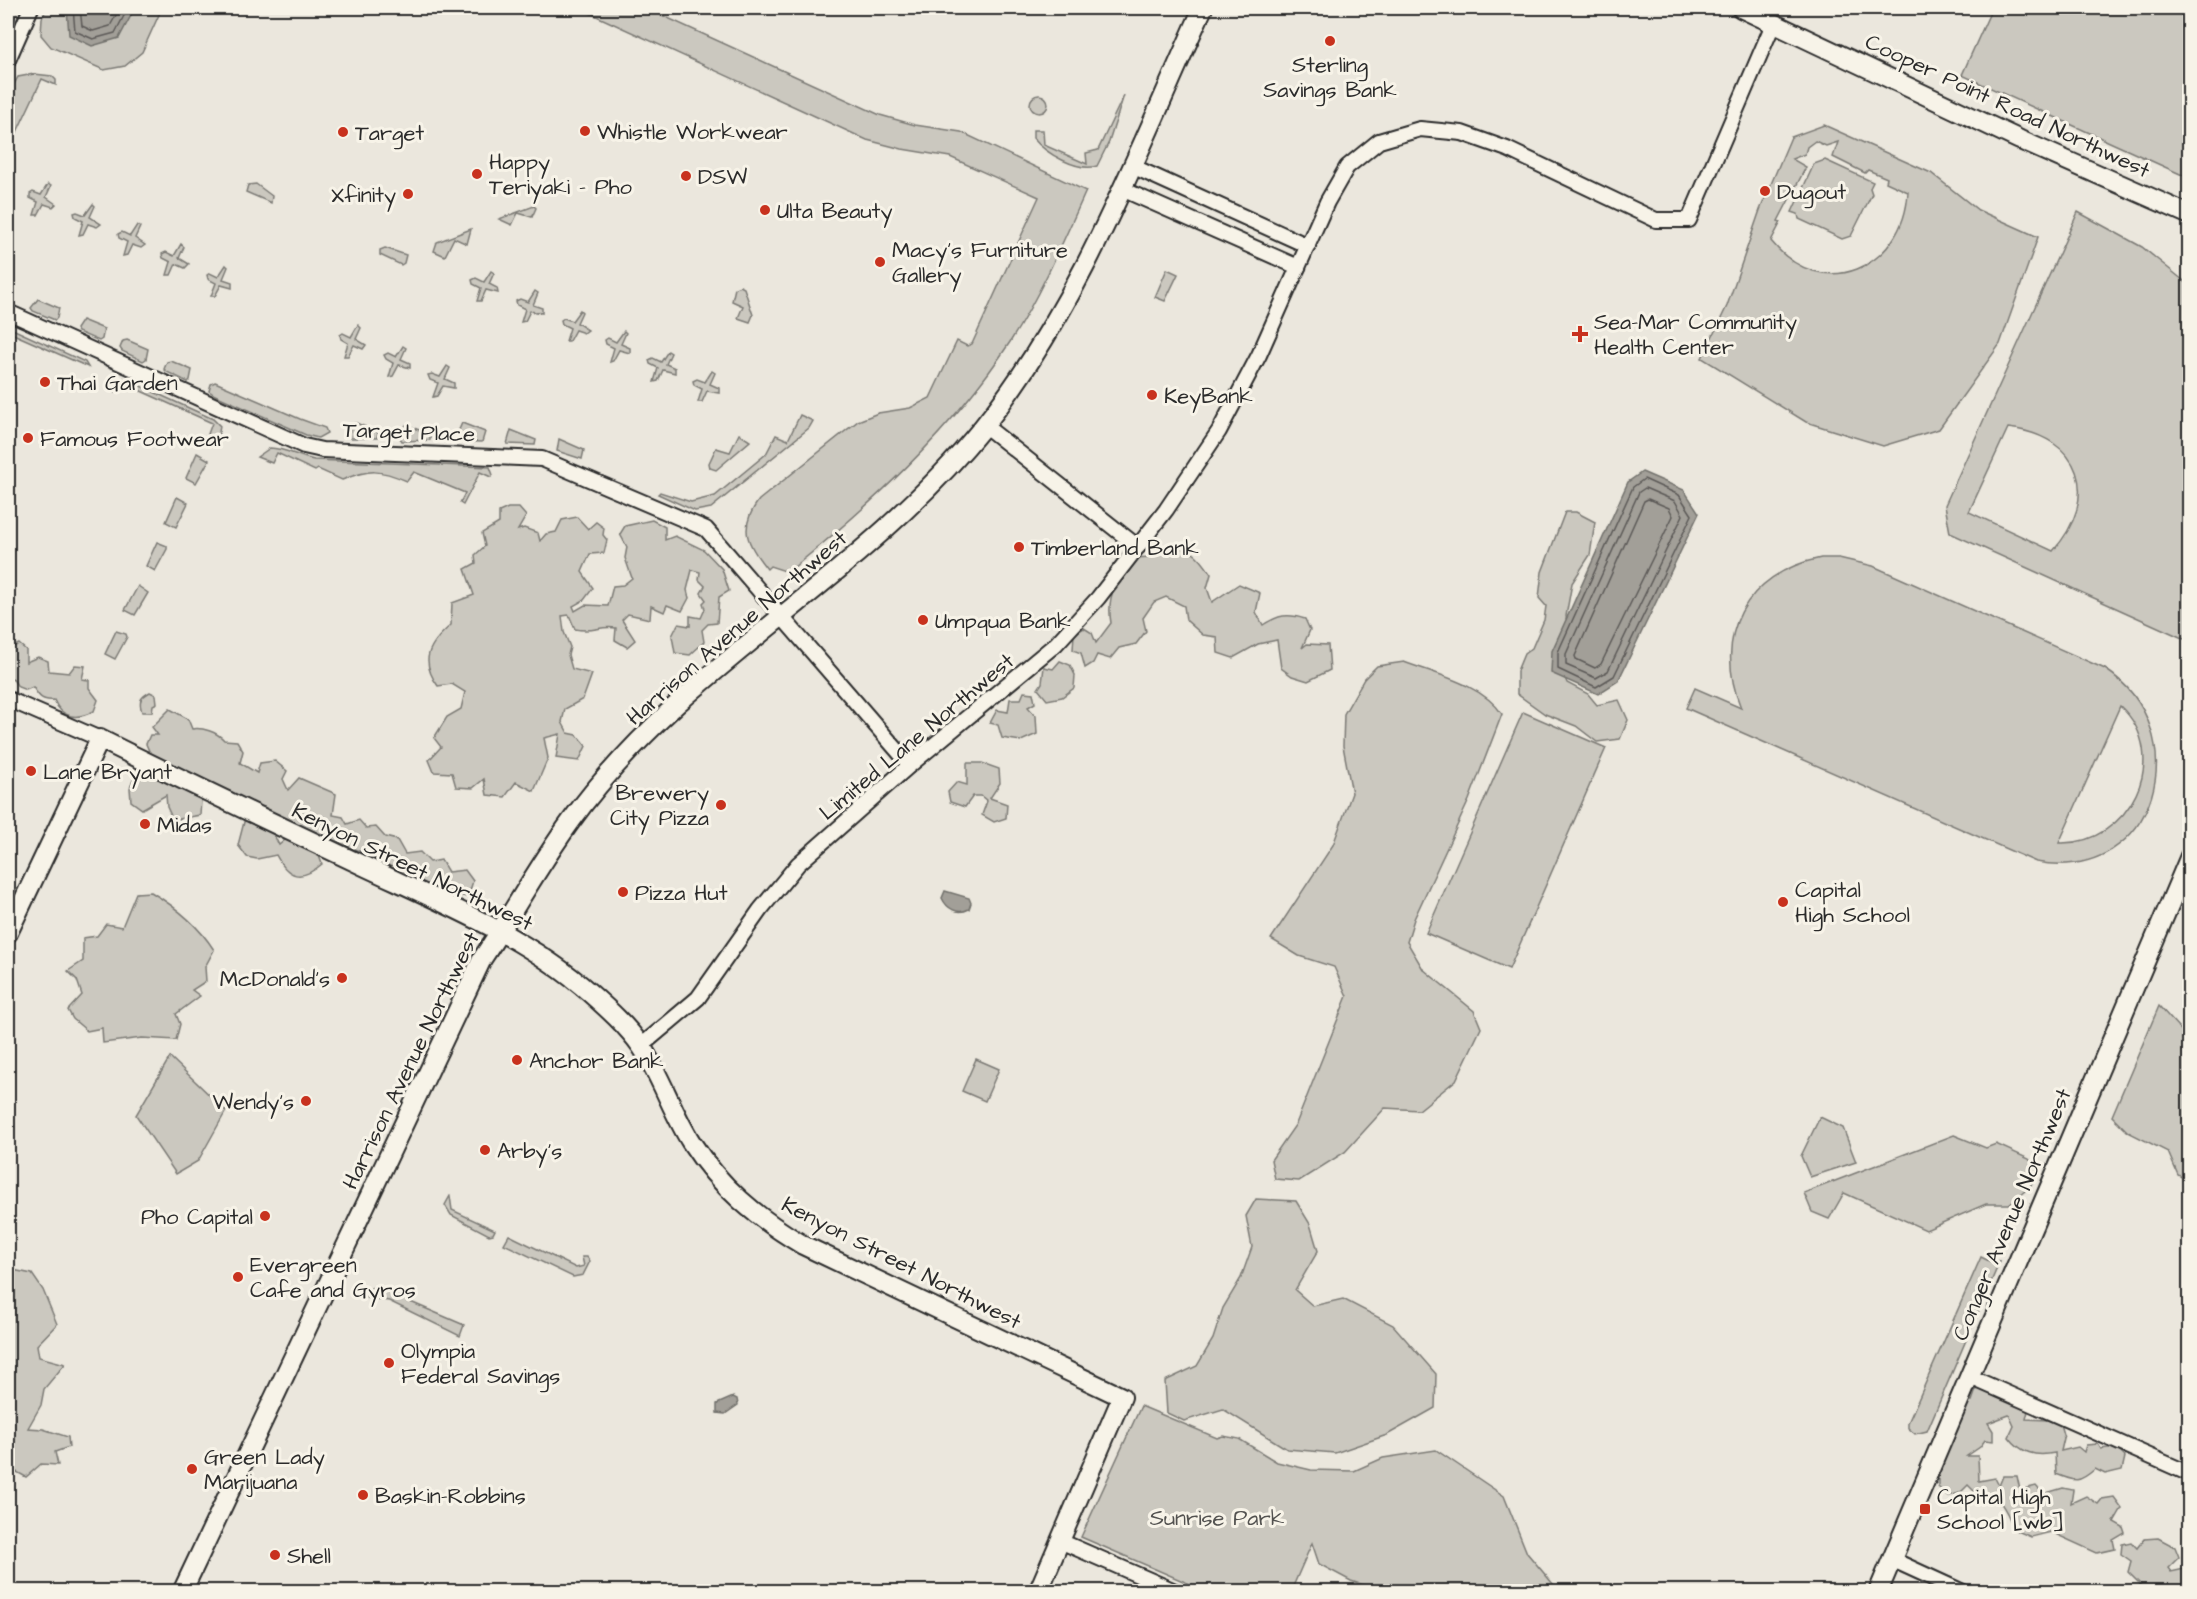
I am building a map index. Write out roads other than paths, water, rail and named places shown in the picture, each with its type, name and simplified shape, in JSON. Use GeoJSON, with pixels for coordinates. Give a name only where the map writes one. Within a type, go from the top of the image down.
{"type":"FeatureCollection","features":[{"type":"Feature","properties":{"kind":"street"},"geometry":{"type":"LineString","coordinates":[[8,60],[32,8]]}},
{"type":"Feature","properties":{"kind":"street","name":"Harrison Avenue Northwest"},"geometry":{"type":"LineString","coordinates":[[182,1592],[472,980],[499,933],[572,819],[615,767],[677,704],[783,617],[915,502],[984,425],[1055,321],[1122,189],[1203,8]]}},
{"type":"Feature","properties":{"kind":"street","name":"Cooper Point Road Northwest"},"geometry":{"type":"LineString","coordinates":[[1741,8],[2020,140],[2190,215]]}},
{"type":"Feature","properties":{"kind":"street","name":"Limited Lane Northwest"},"geometry":{"type":"LineString","coordinates":[[641,1046],[698,998],[760,910],[798,864],[910,765],[1056,644],[1138,547],[1219,431],[1259,355],[1298,267],[1347,167],[1379,141],[1420,129],[1462,133],[1507,149],[1656,220],[1689,220],[1774,22]]}},
{"type":"Feature","properties":{"kind":"street"},"geometry":{"type":"LineString","coordinates":[[1132,166],[1308,246]]}},
{"type":"Feature","properties":{"kind":"street"},"geometry":{"type":"LineString","coordinates":[[1122,189],[1298,267]]}},
{"type":"Feature","properties":{"kind":"street","name":"Target Place"},"geometry":{"type":"LineString","coordinates":[[8,312],[304,446],[322,450],[515,456],[550,460],[706,529],[910,765]]}},
{"type":"Feature","properties":{"kind":"street"},"geometry":{"type":"LineString","coordinates":[[984,425],[1138,547]]}},
{"type":"Feature","properties":{"kind":"street","name":"Kenyon Street Northwest"},"geometry":{"type":"LineString","coordinates":[[8,699],[100,739],[467,915],[531,950],[574,980],[609,1010],[641,1046],[691,1141],[708,1165],[743,1205],[773,1228],[803,1245],[1122,1397],[1060,1541]]}},
{"type":"Feature","properties":{"kind":"street"},"geometry":{"type":"LineString","coordinates":[[8,933],[100,739]]}},
{"type":"Feature","properties":{"kind":"street","name":"Conger Avenue Northwest"},"geometry":{"type":"LineString","coordinates":[[1878,1592],[1968,1376],[2184,887],[2190,856]]}},
{"type":"Feature","properties":{"kind":"street"},"geometry":{"type":"LineString","coordinates":[[1968,1376],[2190,1474]]}},
{"type":"Feature","properties":{"kind":"street"},"geometry":{"type":"LineString","coordinates":[[1038,1592],[1060,1541],[1177,1592]]}},
{"type":"Feature","properties":{"kind":"street"},"geometry":{"type":"LineString","coordinates":[[1891,1560],[1963,1592]]}},
{"type":"Feature","properties":{"kind":"water"},"geometry":{"type":"Polygon","coordinates":[[[67,8],[135,8],[119,38],[92,46],[69,35],[67,8]]]}},
{"type":"Feature","properties":{"kind":"water"},"geometry":{"type":"Polygon","coordinates":[[[1642,472],[1684,490],[1699,513],[1618,681],[1598,694],[1551,673],[1552,651],[1628,482],[1642,472]]]}},
{"type":"Feature","properties":{"kind":"water"},"geometry":{"type":"Polygon","coordinates":[[[945,891],[969,898],[971,903],[969,909],[957,911],[950,908],[942,898],[945,891]]]}},
{"type":"Feature","properties":{"kind":"water"},"geometry":{"type":"Polygon","coordinates":[[[733,1397],[737,1399],[738,1405],[725,1414],[717,1413],[717,1404],[733,1397]]]}},
{"type":"Feature","properties":{"kind":"place","name":"Sterling Savings Bank"},"geometry":{"type":"Point","coordinates":[1330,41]}},
{"type":"Feature","properties":{"kind":"place","name":"Whistle Workwear"},"geometry":{"type":"Point","coordinates":[585,131]}},
{"type":"Feature","properties":{"kind":"place","name":"Target"},"geometry":{"type":"Point","coordinates":[343,132]}},
{"type":"Feature","properties":{"kind":"place","name":"Happy Teriyaki - Pho"},"geometry":{"type":"Point","coordinates":[477,174]}},
{"type":"Feature","properties":{"kind":"place","name":"DSW"},"geometry":{"type":"Point","coordinates":[686,176]}},
{"type":"Feature","properties":{"kind":"place","name":"Dugout"},"geometry":{"type":"Point","coordinates":[1765,191]}},
{"type":"Feature","properties":{"kind":"place","name":"Xfinity"},"geometry":{"type":"Point","coordinates":[408,194]}},
{"type":"Feature","properties":{"kind":"place","name":"Ulta Beauty"},"geometry":{"type":"Point","coordinates":[765,210]}},
{"type":"Feature","properties":{"kind":"place","name":"Macy's Furniture Gallery"},"geometry":{"type":"Point","coordinates":[880,262]}},
{"type":"Feature","properties":{"kind":"place","name":"Sea-Mar Community Health Center"},"geometry":{"type":"Point","coordinates":[1580,334]}},
{"type":"Feature","properties":{"kind":"place","name":"Thai Garden"},"geometry":{"type":"Point","coordinates":[45,382]}},
{"type":"Feature","properties":{"kind":"place","name":"KeyBank"},"geometry":{"type":"Point","coordinates":[1152,395]}},
{"type":"Feature","properties":{"kind":"place","name":"Famous Footwear"},"geometry":{"type":"Point","coordinates":[28,438]}},
{"type":"Feature","properties":{"kind":"place","name":"Timberland Bank"},"geometry":{"type":"Point","coordinates":[1019,547]}},
{"type":"Feature","properties":{"kind":"place","name":"Umpqua Bank"},"geometry":{"type":"Point","coordinates":[923,620]}},
{"type":"Feature","properties":{"kind":"place","name":"Lane Bryant"},"geometry":{"type":"Point","coordinates":[31,771]}},
{"type":"Feature","properties":{"kind":"place","name":"Brewery City Pizza"},"geometry":{"type":"Point","coordinates":[721,805]}},
{"type":"Feature","properties":{"kind":"place","name":"Midas"},"geometry":{"type":"Point","coordinates":[145,824]}},
{"type":"Feature","properties":{"kind":"place","name":"Pizza Hut"},"geometry":{"type":"Point","coordinates":[623,892]}},
{"type":"Feature","properties":{"kind":"place","name":"Capital High School"},"geometry":{"type":"Point","coordinates":[1783,902]}},
{"type":"Feature","properties":{"kind":"place","name":"McDonald's"},"geometry":{"type":"Point","coordinates":[342,978]}},
{"type":"Feature","properties":{"kind":"place","name":"Anchor Bank"},"geometry":{"type":"Point","coordinates":[517,1060]}},
{"type":"Feature","properties":{"kind":"place","name":"Wendy's"},"geometry":{"type":"Point","coordinates":[306,1101]}},
{"type":"Feature","properties":{"kind":"place","name":"Arby's"},"geometry":{"type":"Point","coordinates":[485,1150]}},
{"type":"Feature","properties":{"kind":"place","name":"Pho Capital"},"geometry":{"type":"Point","coordinates":[265,1216]}},
{"type":"Feature","properties":{"kind":"place","name":"Evergreen Cafe and Gyros"},"geometry":{"type":"Point","coordinates":[238,1277]}},
{"type":"Feature","properties":{"kind":"place","name":"Olympia Federal Savings"},"geometry":{"type":"Point","coordinates":[389,1363]}},
{"type":"Feature","properties":{"kind":"place","name":"Green Lady Marijuana"},"geometry":{"type":"Point","coordinates":[192,1469]}},
{"type":"Feature","properties":{"kind":"place","name":"Baskin-Robbins"},"geometry":{"type":"Point","coordinates":[363,1495]}},
{"type":"Feature","properties":{"kind":"place","name":"Capital High School [wb]"},"geometry":{"type":"Point","coordinates":[1925,1509]}},
{"type":"Feature","properties":{"kind":"place","name":"Shell"},"geometry":{"type":"Point","coordinates":[275,1555]}},
{"type":"Feature","properties":{"kind":"park label","name":"Sunrise Park"},"geometry":{"type":"Point","coordinates":[1217,1517]}}]}
